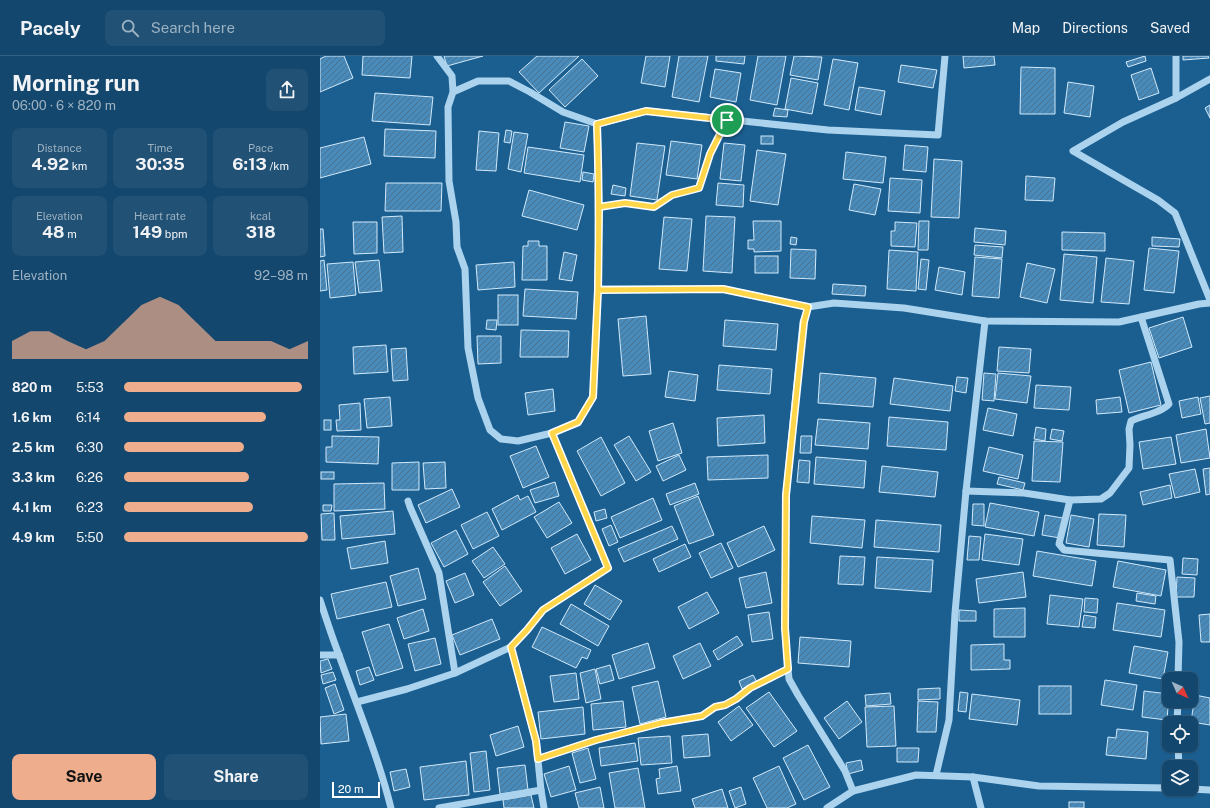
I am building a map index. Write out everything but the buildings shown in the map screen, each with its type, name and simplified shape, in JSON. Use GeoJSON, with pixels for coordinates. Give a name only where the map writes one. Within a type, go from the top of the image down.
{"type":"FeatureCollection","features":[{"type":"Feature","properties":{"kind":"street"},"geometry":{"type":"LineString","coordinates":[[437,56],[452,76],[453,92],[448,108],[449,181],[456,222],[457,247],[465,269],[468,348],[478,398],[490,430],[501,439],[518,441],[552,433],[578,422],[593,397],[598,290],[599,207],[597,124]]}},
{"type":"Feature","properties":{"kind":"street"},"geometry":{"type":"LineString","coordinates":[[453,92],[478,81],[509,81],[563,112],[597,124],[646,111],[828,130],[938,135],[945,56]]}},
{"type":"Feature","properties":{"kind":"street"},"geometry":{"type":"LineString","coordinates":[[1176,56],[1176,98]]}},
{"type":"Feature","properties":{"kind":"street"},"geometry":{"type":"LineString","coordinates":[[1210,78],[1176,98],[1123,122],[1073,151],[1158,200],[1175,213],[1210,300]]}},
{"type":"Feature","properties":{"kind":"street"},"geometry":{"type":"LineString","coordinates":[[598,290],[723,289],[808,307],[834,302],[904,308],[985,321],[1119,322],[1198,304],[1210,303]]}},
{"type":"Feature","properties":{"kind":"street"},"geometry":{"type":"LineString","coordinates":[[808,307],[804,322],[786,495],[785,628],[788,669],[792,684],[845,771],[853,791]]}},
{"type":"Feature","properties":{"kind":"street"},"geometry":{"type":"LineString","coordinates":[[966,491],[1024,493],[1070,500],[1101,499],[1110,493],[1129,468],[1129,429],[1131,421],[1166,408],[1169,404],[1141,317]]}},
{"type":"Feature","properties":{"kind":"street"},"geometry":{"type":"LineString","coordinates":[[936,776],[949,720],[955,612],[966,491],[985,321]]}},
{"type":"Feature","properties":{"kind":"street"},"geometry":{"type":"LineString","coordinates":[[357,702],[407,689],[455,673],[511,647],[543,610],[608,568],[552,433]]}},
{"type":"Feature","properties":{"kind":"street"},"geometry":{"type":"LineString","coordinates":[[1070,500],[1059,544],[1064,550],[1170,560],[1178,642],[1178,672]]}},
{"type":"Feature","properties":{"kind":"street"},"geometry":{"type":"LineString","coordinates":[[408,501],[439,573],[455,673]]}},
{"type":"Feature","properties":{"kind":"street"},"geometry":{"type":"LineString","coordinates":[[320,600],[357,702],[386,788],[391,808]]}},
{"type":"Feature","properties":{"kind":"street"},"geometry":{"type":"LineString","coordinates":[[511,647],[536,741],[544,808]]}},
{"type":"Feature","properties":{"kind":"street"},"geometry":{"type":"LineString","coordinates":[[320,655],[339,655]]}},
{"type":"Feature","properties":{"kind":"street"},"geometry":{"type":"LineString","coordinates":[[538,759],[596,740],[661,723],[702,716],[715,707],[731,702],[750,688],[788,669]]}},
{"type":"Feature","properties":{"kind":"street"},"geometry":{"type":"LineString","coordinates":[[827,808],[853,791],[916,775],[973,777],[1039,786],[1162,788]]}},
{"type":"Feature","properties":{"kind":"street"},"geometry":{"type":"LineString","coordinates":[[973,777],[981,808]]}},
{"type":"Feature","properties":{"kind":"street"},"geometry":{"type":"LineString","coordinates":[[1198,789],[1210,790]]}},
{"type":"Feature","properties":{"kind":"street"},"geometry":{"type":"LineString","coordinates":[[439,808],[541,790]]}},
{"type":"Feature","properties":{"kind":"path"},"geometry":{"type":"LineString","coordinates":[[599,207],[625,203],[654,207],[672,195],[699,188],[710,154],[727,120]]}},
{"type":"Feature","properties":{"kind":"route"},"geometry":{"type":"LineString","coordinates":[[727,120],[646,111],[597,124],[599,207],[599,248],[598,290],[723,289],[808,307],[804,322],[786,495],[785,628],[788,669],[750,688],[736,699],[725,705],[715,707],[702,716],[661,723],[596,740],[538,759],[536,741],[511,647],[543,610],[608,568],[552,433],[578,422],[593,397],[598,290],[599,207],[625,203],[654,207],[672,195],[699,188],[710,154],[727,120]]}}]}
